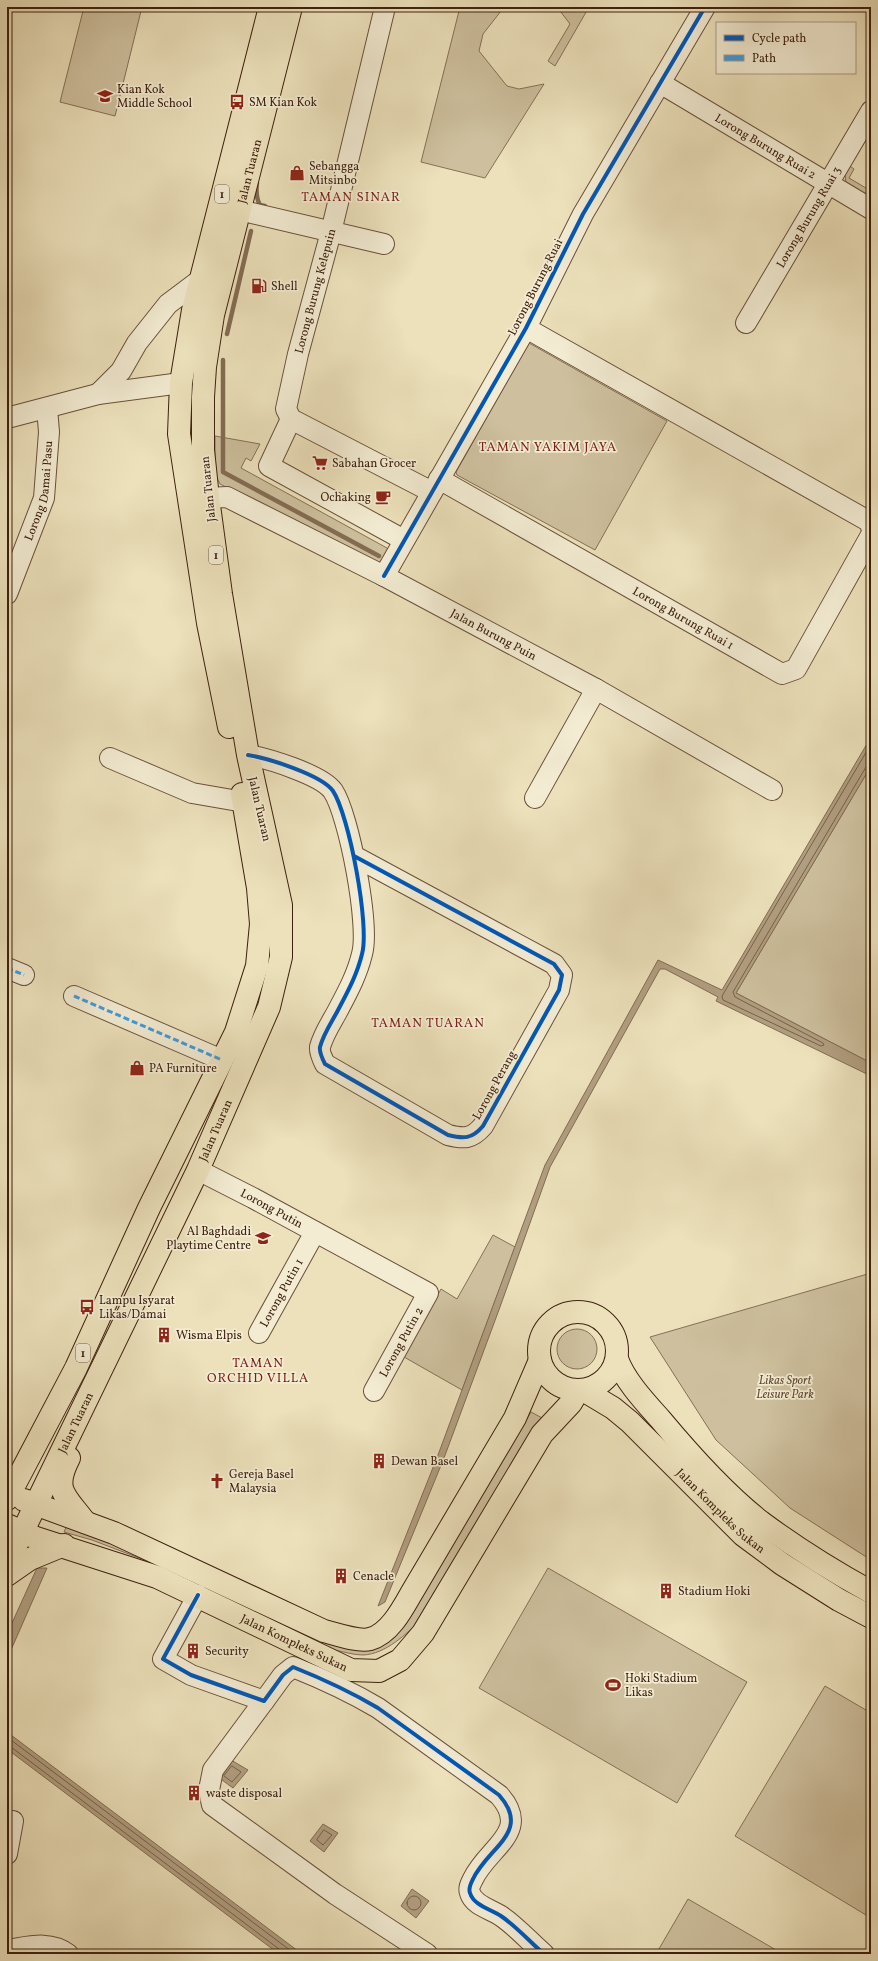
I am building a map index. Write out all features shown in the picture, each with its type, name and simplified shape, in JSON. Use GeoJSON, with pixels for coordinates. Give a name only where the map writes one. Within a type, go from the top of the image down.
{"type":"FeatureCollection","features":[{"type":"Feature","properties":{"kind":"main road","name":"Jalan Tuaran"},"geometry":{"type":"LineString","coordinates":[[8,1495],[76,1368],[149,1208],[236,1032],[257,966],[261,924],[258,888],[244,802],[208,623],[179,434],[181,383],[187,339],[200,280],[270,7]]}},
{"type":"Feature","properties":{"kind":"main road","name":"Jalan Tuaran"},"geometry":{"type":"LineString","coordinates":[[7,1564],[14,1529],[36,1505],[198,1170],[269,1007],[280,957],[281,905],[248,755],[221,594],[203,450],[205,367],[213,314],[291,7]]}},
{"type":"Feature","properties":{"kind":"main road"},"geometry":{"type":"LineString","coordinates":[[181,383],[190,369],[200,321],[210,290],[228,257]]}},
{"type":"Feature","properties":{"kind":"main road"},"geometry":{"type":"LineString","coordinates":[[574,1312],[588,1312],[600,1318],[609,1326],[615,1336],[618,1347],[617,1359],[608,1376],[592,1388],[580,1390],[565,1388],[553,1382],[545,1372],[540,1360],[539,1347],[543,1334],[551,1323],[562,1315],[574,1312]]}},
{"type":"Feature","properties":{"kind":"main road","name":"Jalan Kompleks Sukan"},"geometry":{"type":"LineString","coordinates":[[617,1359],[619,1366],[644,1400],[680,1443],[749,1511],[780,1535],[826,1566],[871,1592]]}},
{"type":"Feature","properties":{"kind":"main road","name":"Jalan Kompleks Sukan"},"geometry":{"type":"LineString","coordinates":[[8,1495],[85,1522],[167,1556],[324,1631],[347,1637],[370,1639],[385,1630],[400,1612],[411,1594],[516,1418],[540,1360]]}},
{"type":"Feature","properties":{"kind":"main road"},"geometry":{"type":"LineString","coordinates":[[85,1522],[63,1492],[60,1482],[63,1470],[93,1406],[97,1378]]}},
{"type":"Feature","properties":{"kind":"main road","name":"Jalan Kompleks Sukan"},"geometry":{"type":"LineString","coordinates":[[14,1529],[157,1577],[198,1595],[351,1670],[379,1671],[400,1660],[423,1633],[542,1434],[580,1390],[613,1408],[630,1422],[743,1535],[782,1564],[839,1600],[871,1617]]}},
{"type":"Feature","properties":{"kind":"main road"},"geometry":{"type":"LineString","coordinates":[[7,1465],[33,1449]]}},
{"type":"Feature","properties":{"kind":"main road"},"geometry":{"type":"LineString","coordinates":[[7,1575],[30,1559],[64,1545]]}},
{"type":"Feature","properties":{"kind":"street","name":"Lorong Burung Kelepuin"},"geometry":{"type":"LineString","coordinates":[[291,419],[286,408],[298,354],[331,232],[384,7]]}},
{"type":"Feature","properties":{"kind":"street","name":"Lorong Burung Ruai"},"geometry":{"type":"LineString","coordinates":[[384,576],[526,328],[583,214],[705,7]]}},
{"type":"Feature","properties":{"kind":"street","name":"Lorong Burung Ruai 2"},"geometry":{"type":"LineString","coordinates":[[660,83],[871,209]]}},
{"type":"Feature","properties":{"kind":"street","name":"Lorong Burung Ruai 3"},"geometry":{"type":"LineString","coordinates":[[746,323],[871,111]]}},
{"type":"Feature","properties":{"kind":"street"},"geometry":{"type":"LineString","coordinates":[[239,210],[384,244]]}},
{"type":"Feature","properties":{"kind":"street"},"geometry":{"type":"LineString","coordinates":[[98,394],[121,371],[137,342],[173,299],[200,280]]}},
{"type":"Feature","properties":{"kind":"street"},"geometry":{"type":"LineString","coordinates":[[526,328],[870,522],[871,527]]}},
{"type":"Feature","properties":{"kind":"street"},"geometry":{"type":"LineString","coordinates":[[137,342],[130,371],[131,376],[153,387]]}},
{"type":"Feature","properties":{"kind":"street"},"geometry":{"type":"LineString","coordinates":[[7,418],[98,394],[181,383]]}},
{"type":"Feature","properties":{"kind":"street","name":"Lorong Damai Pasu"},"geometry":{"type":"LineString","coordinates":[[7,594],[44,498],[49,432],[47,408]]}},
{"type":"Feature","properties":{"kind":"street"},"geometry":{"type":"LineString","coordinates":[[404,540],[269,466],[291,419],[436,486]]}},
{"type":"Feature","properties":{"kind":"street","name":"Lorong Burung Ruai 1"},"geometry":{"type":"LineString","coordinates":[[436,486],[782,674],[796,669],[871,536]]}},
{"type":"Feature","properties":{"kind":"street","name":"Jalan Burung Puin"},"geometry":{"type":"LineString","coordinates":[[208,498],[227,497],[384,576],[596,689],[772,790]]}},
{"type":"Feature","properties":{"kind":"street"},"geometry":{"type":"LineString","coordinates":[[535,798],[596,689]]}},
{"type":"Feature","properties":{"kind":"street","name":"Lorong Perang"},"geometry":{"type":"LineString","coordinates":[[248,755],[260,756],[291,766],[324,783],[333,790],[346,822],[354,856],[364,934],[363,952],[353,982],[325,1034],[320,1049],[325,1064],[448,1135],[461,1138],[476,1134],[483,1126],[559,990],[562,975],[554,964],[354,856]]}},
{"type":"Feature","properties":{"kind":"street"},"geometry":{"type":"LineString","coordinates":[[110,758],[192,793],[244,802]]}},
{"type":"Feature","properties":{"kind":"street"},"geometry":{"type":"LineString","coordinates":[[74,996],[222,1060]]}},
{"type":"Feature","properties":{"kind":"street","name":"Lorong Putin"},"geometry":{"type":"LineString","coordinates":[[198,1170],[428,1293]]}},
{"type":"Feature","properties":{"kind":"street","name":"Lorong Putin 1"},"geometry":{"type":"LineString","coordinates":[[259,1333],[315,1232]]}},
{"type":"Feature","properties":{"kind":"street","name":"Lorong Putin 2"},"geometry":{"type":"LineString","coordinates":[[374,1391],[428,1293]]}},
{"type":"Feature","properties":{"kind":"street"},"geometry":{"type":"LineString","coordinates":[[198,1595],[163,1659],[191,1675],[264,1701]]}},
{"type":"Feature","properties":{"kind":"street"},"geometry":{"type":"LineString","coordinates":[[427,1954],[335,1894],[212,1805],[209,1790],[213,1770],[283,1675],[293,1668],[318,1677],[359,1696],[378,1708],[499,1795],[507,1804],[512,1821],[511,1827],[502,1841],[477,1869],[470,1886],[469,1893],[475,1902],[501,1916],[544,1954]]}},
{"type":"Feature","properties":{"kind":"street"},"geometry":{"type":"LineString","coordinates":[[7,1854],[13,1821]]}},
{"type":"Feature","properties":{"kind":"street"},"geometry":{"type":"LineString","coordinates":[[7,1950],[49,1945],[61,1949],[68,1954]]}},
{"type":"Feature","properties":{"kind":"green space"},"geometry":{"type":"Polygon","coordinates":[[[84,7],[142,7],[115,116],[60,102],[84,7]]]}},
{"type":"Feature","properties":{"kind":"green space"},"geometry":{"type":"Polygon","coordinates":[[[460,7],[502,7],[501,11],[483,34],[479,51],[507,86],[519,89],[544,84],[485,178],[421,162],[460,7]]]}},
{"type":"Feature","properties":{"kind":"green space"},"geometry":{"type":"Polygon","coordinates":[[[557,7],[589,7],[555,66],[548,61],[570,24],[557,7]]]}},
{"type":"Feature","properties":{"kind":"green space"},"geometry":{"type":"Polygon","coordinates":[[[850,166],[854,169],[849,178],[871,191],[871,202],[846,183],[845,174],[850,166]]]}},
{"type":"Feature","properties":{"kind":"green space"},"geometry":{"type":"Polygon","coordinates":[[[529,343],[667,421],[595,550],[457,475],[456,472],[529,343]]]}},
{"type":"Feature","properties":{"kind":"green space"},"geometry":{"type":"Polygon","coordinates":[[[215,436],[260,444],[251,461],[246,458],[241,468],[387,548],[388,550],[380,565],[220,484],[215,474],[215,436]]]}},
{"type":"Feature","properties":{"kind":"green space"},"geometry":{"type":"Polygon","coordinates":[[[871,766],[871,1063],[736,993],[871,766]]]}},
{"type":"Feature","properties":{"kind":"green space"},"geometry":{"type":"Polygon","coordinates":[[[493,1235],[515,1247],[462,1390],[404,1357],[441,1289],[457,1299],[493,1235]]]}},
{"type":"Feature","properties":{"kind":"green space","name":"Likas Sport Leisure Park"},"geometry":{"type":"Polygon","coordinates":[[[871,1273],[871,1560],[790,1508],[716,1440],[650,1337],[871,1273]]]}},
{"type":"Feature","properties":{"kind":"green space"},"geometry":{"type":"Polygon","coordinates":[[[581,1329],[588,1332],[594,1338],[597,1349],[596,1357],[588,1366],[581,1369],[573,1369],[566,1366],[558,1357],[557,1345],[560,1338],[569,1330],[581,1329]]]}},
{"type":"Feature","properties":{"kind":"green space"},"geometry":{"type":"Polygon","coordinates":[[[531,1412],[544,1419],[422,1619],[388,1647],[371,1654],[360,1655],[335,1650],[147,1561],[92,1540],[64,1532],[67,1525],[373,1650],[457,1535],[531,1412]]]}},
{"type":"Feature","properties":{"kind":"green space","name":"Hoki Stadium Likas"},"geometry":{"type":"Polygon","coordinates":[[[548,1568],[747,1682],[677,1803],[479,1688],[548,1568]]]}},
{"type":"Feature","properties":{"kind":"green space"},"geometry":{"type":"Polygon","coordinates":[[[825,1686],[871,1713],[871,1918],[735,1836],[825,1686]]]}},
{"type":"Feature","properties":{"kind":"green space"},"geometry":{"type":"Polygon","coordinates":[[[688,1899],[783,1954],[656,1954],[688,1899]]]}},
{"type":"Feature","properties":{"kind":"water"},"geometry":{"type":"Polygon","coordinates":[[[871,737],[871,766],[736,993],[871,1063],[871,1076],[716,1001],[718,997],[665,969],[660,969],[550,1167],[444,1458],[385,1602],[378,1606],[438,1455],[545,1165],[658,960],[722,990],[871,737]]]}},
{"type":"Feature","properties":{"kind":"water"},"geometry":{"type":"Polygon","coordinates":[[[37,1568],[47,1568],[7,1659],[7,1634],[37,1568]]]}},
{"type":"Feature","properties":{"kind":"water"},"geometry":{"type":"Polygon","coordinates":[[[7,1732],[302,1954],[279,1954],[7,1749],[7,1732]]]}},
{"type":"Feature","properties":{"kind":"water"},"geometry":{"type":"Polygon","coordinates":[[[231,1760],[248,1770],[233,1788],[218,1777],[231,1760]]]}},
{"type":"Feature","properties":{"kind":"water"},"geometry":{"type":"Polygon","coordinates":[[[323,1824],[338,1833],[324,1852],[310,1841],[323,1824]]]}},
{"type":"Feature","properties":{"kind":"water"},"geometry":{"type":"Polygon","coordinates":[[[412,1889],[429,1901],[416,1918],[401,1906],[412,1889]]]}},
{"type":"Feature","properties":{"kind":"waterway"},"geometry":{"type":"LineString","coordinates":[[257,183],[256,192],[258,200],[260,205],[265,206]]}},
{"type":"Feature","properties":{"kind":"waterway"},"geometry":{"type":"LineString","coordinates":[[227,334],[251,231]]}},
{"type":"Feature","properties":{"kind":"waterway"},"geometry":{"type":"LineString","coordinates":[[223,360],[223,472],[379,556]]}},
{"type":"Feature","properties":{"kind":"marked path"},"geometry":{"type":"LineString","coordinates":[[7,968],[24,975]]}},
{"type":"Feature","properties":{"kind":"marked path"},"geometry":{"type":"LineString","coordinates":[[74,996],[222,1060]]}},
{"type":"Feature","properties":{"kind":"cycle path"},"geometry":{"type":"LineString","coordinates":[[384,576],[526,328],[583,214],[705,7]]}},
{"type":"Feature","properties":{"kind":"cycle path"},"geometry":{"type":"LineString","coordinates":[[248,755],[294,768],[318,779],[327,785],[333,791],[339,804],[351,846],[361,896],[364,940],[362,954],[355,977],[321,1043],[320,1051],[325,1064],[448,1135],[459,1137],[471,1136],[483,1126],[559,990],[562,975],[554,964],[354,856]]}},
{"type":"Feature","properties":{"kind":"cycle path"},"geometry":{"type":"LineString","coordinates":[[198,1595],[163,1659],[191,1675],[264,1701],[283,1675],[293,1667],[337,1686],[378,1708],[499,1795],[508,1808],[511,1819],[509,1829],[504,1839],[480,1868],[473,1879],[469,1889],[470,1893],[475,1901],[507,1920],[544,1954]]}},
{"type":"Feature","properties":{"kind":"place","name":"Kian Kok Middle School"},"geometry":{"type":"Point","coordinates":[105,96]}},
{"type":"Feature","properties":{"kind":"place","name":"SM Kian Kok"},"geometry":{"type":"Point","coordinates":[237,102]}},
{"type":"Feature","properties":{"kind":"place","name":"Sebangga Mitsinbo"},"geometry":{"type":"Point","coordinates":[297,173]}},
{"type":"Feature","properties":{"kind":"place","name":"Shell"},"geometry":{"type":"Point","coordinates":[259,286]}},
{"type":"Feature","properties":{"kind":"place","name":"Sabahan Grocer"},"geometry":{"type":"Point","coordinates":[320,463]}},
{"type":"Feature","properties":{"kind":"place","name":"Ochaking"},"geometry":{"type":"Point","coordinates":[383,497]}},
{"type":"Feature","properties":{"kind":"place","name":"PA Furniture"},"geometry":{"type":"Point","coordinates":[137,1068]}},
{"type":"Feature","properties":{"kind":"place","name":"Al Baghdadi Playtime Centre"},"geometry":{"type":"Point","coordinates":[263,1238]}},
{"type":"Feature","properties":{"kind":"place","name":"Lampu Isyarat Likas/Damai"},"geometry":{"type":"Point","coordinates":[87,1307]}},
{"type":"Feature","properties":{"kind":"place","name":"Wisma Elpis"},"geometry":{"type":"Point","coordinates":[164,1335]}},
{"type":"Feature","properties":{"kind":"place","name":"Dewan Basel"},"geometry":{"type":"Point","coordinates":[379,1461]}},
{"type":"Feature","properties":{"kind":"place","name":"Gereja Basel Malaysia"},"geometry":{"type":"Point","coordinates":[217,1481]}},
{"type":"Feature","properties":{"kind":"place","name":"Cenacle"},"geometry":{"type":"Point","coordinates":[341,1576]}},
{"type":"Feature","properties":{"kind":"place","name":"Stadium Hoki"},"geometry":{"type":"Point","coordinates":[666,1591]}},
{"type":"Feature","properties":{"kind":"place","name":"Security"},"geometry":{"type":"Point","coordinates":[193,1651]}},
{"type":"Feature","properties":{"kind":"place","name":"Hoki Stadium Likas"},"geometry":{"type":"Point","coordinates":[613,1685]}},
{"type":"Feature","properties":{"kind":"place","name":"waste disposal"},"geometry":{"type":"Point","coordinates":[194,1793]}},
{"type":"Feature","properties":{"kind":"district","name":"TAMAN SINAR"},"geometry":{"type":"Point","coordinates":[351,196]}},
{"type":"Feature","properties":{"kind":"district","name":"TAMAN YAKIM JAYA"},"geometry":{"type":"Point","coordinates":[548,446]}},
{"type":"Feature","properties":{"kind":"district","name":"TAMAN TUARAN"},"geometry":{"type":"Point","coordinates":[428,1022]}},
{"type":"Feature","properties":{"kind":"district","name":"TAMAN ORCHID VILLA"},"geometry":{"type":"Point","coordinates":[258,1370]}}]}
